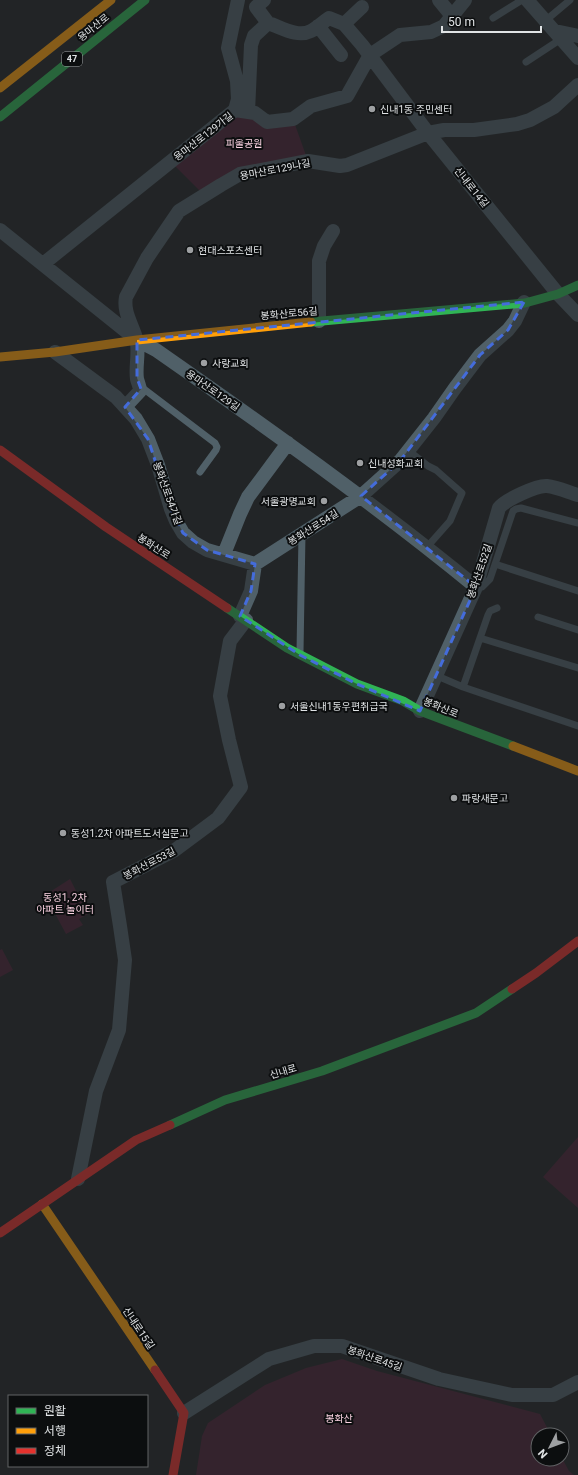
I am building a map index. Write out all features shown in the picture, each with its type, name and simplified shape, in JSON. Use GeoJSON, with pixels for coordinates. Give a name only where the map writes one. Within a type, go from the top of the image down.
{"type":"FeatureCollection","features":[{"type":"Feature","properties":{"kind":"main road","name":"용마산로"},"geometry":{"type":"LineString","coordinates":[[0,88],[111,0]]}},
{"type":"Feature","properties":{"kind":"main road","name":"용마산로"},"geometry":{"type":"LineString","coordinates":[[0,117],[145,0]]}},
{"type":"Feature","properties":{"kind":"main road","name":"봉화산로56길"},"geometry":{"type":"LineString","coordinates":[[0,357],[55,352],[137,340],[524,302],[558,294],[578,285]]}},
{"type":"Feature","properties":{"kind":"main road","name":"봉화산로"},"geometry":{"type":"LineString","coordinates":[[0,450],[106,527],[300,655],[357,684],[403,701],[420,711],[578,771]]}},
{"type":"Feature","properties":{"kind":"main road","name":"신내로"},"geometry":{"type":"LineString","coordinates":[[0,1233],[136,1140],[225,1100],[322,1071],[476,1012],[536,973],[578,941]]}},
{"type":"Feature","properties":{"kind":"main road","name":"신내로15길"},"geometry":{"type":"LineString","coordinates":[[42,1204],[184,1413]]}},
{"type":"Feature","properties":{"kind":"main road"},"geometry":{"type":"LineString","coordinates":[[173,1475],[184,1413]]}},
{"type":"Feature","properties":{"kind":"street"},"geometry":{"type":"LineString","coordinates":[[238,0],[228,48],[237,81],[238,99],[241,111]]}},
{"type":"Feature","properties":{"kind":"street"},"geometry":{"type":"LineString","coordinates":[[264,0],[256,7],[268,23],[284,30],[298,33],[310,31],[329,18],[344,24],[362,7]]}},
{"type":"Feature","properties":{"kind":"street"},"geometry":{"type":"LineString","coordinates":[[439,0],[452,16]]}},
{"type":"Feature","properties":{"kind":"street","name":"용마산로129가길"},"geometry":{"type":"LineString","coordinates":[[43,264],[241,111],[255,113],[267,122],[293,119],[312,106],[347,96],[370,55],[400,35],[431,32],[444,26],[465,0]]}},
{"type":"Feature","properties":{"kind":"street"},"geometry":{"type":"LineString","coordinates":[[528,0],[578,58]]}},
{"type":"Feature","properties":{"kind":"street"},"geometry":{"type":"LineString","coordinates":[[241,111],[251,45],[254,36],[268,23]]}},
{"type":"Feature","properties":{"kind":"street","name":"신내로14길"},"geometry":{"type":"LineString","coordinates":[[344,24],[370,55],[428,133],[558,294],[578,315]]}},
{"type":"Feature","properties":{"kind":"street"},"geometry":{"type":"LineString","coordinates":[[318,26],[341,55]]}},
{"type":"Feature","properties":{"kind":"street"},"geometry":{"type":"LineString","coordinates":[[554,30],[578,36]]}},
{"type":"Feature","properties":{"kind":"street","name":"용마산로129나길"},"geometry":{"type":"LineString","coordinates":[[137,340],[126,311],[125,304],[126,297],[147,258],[179,211],[240,174],[308,161],[340,166],[347,165],[428,133],[444,130],[474,130],[517,124],[530,120],[554,107],[578,85]]}},
{"type":"Feature","properties":{"kind":"street","name":"용마산로129길"},"geometry":{"type":"LineString","coordinates":[[0,230],[137,340],[156,350],[361,496],[476,587]]}},
{"type":"Feature","properties":{"kind":"street"},"geometry":{"type":"LineString","coordinates":[[319,321],[319,260],[324,246],[333,231]]}},
{"type":"Feature","properties":{"kind":"street","name":"봉화산로54길"},"geometry":{"type":"LineString","coordinates":[[255,564],[361,496],[400,461],[480,356],[508,330],[515,321],[524,302]]}},
{"type":"Feature","properties":{"kind":"street"},"geometry":{"type":"LineString","coordinates":[[125,407],[140,391],[137,378],[137,340]]}},
{"type":"Feature","properties":{"kind":"street","name":"봉화산로54가길"},"geometry":{"type":"LineString","coordinates":[[55,352],[116,397],[136,420],[148,439],[174,515],[183,533],[193,542],[207,550],[255,564]]}},
{"type":"Feature","properties":{"kind":"street"},"geometry":{"type":"LineString","coordinates":[[224,554],[248,497],[288,443]]}},
{"type":"Feature","properties":{"kind":"street","name":"봉화산로52길"},"geometry":{"type":"LineString","coordinates":[[420,711],[476,587],[499,508],[502,504],[524,492],[546,486],[578,495]]}},
{"type":"Feature","properties":{"kind":"street"},"geometry":{"type":"LineString","coordinates":[[243,618],[251,591],[255,564]]}},
{"type":"Feature","properties":{"kind":"street","name":"봉화산로53길"},"geometry":{"type":"LineString","coordinates":[[78,1179],[96,1091],[119,1030],[125,960],[113,882],[175,850],[218,818],[241,787],[220,696],[230,641],[243,618]]}},
{"type":"Feature","properties":{"kind":"street","name":"봉화산로45길"},"geometry":{"type":"LineString","coordinates":[[184,1413],[269,1359],[314,1346],[342,1346],[439,1379],[512,1395],[553,1395],[578,1382]]}},
{"type":"Feature","properties":{"kind":"lane"},"geometry":{"type":"LineString","coordinates":[[492,18],[522,0]]}},
{"type":"Feature","properties":{"kind":"lane"},"geometry":{"type":"LineString","coordinates":[[526,62],[554,30],[570,0]]}},
{"type":"Feature","properties":{"kind":"lane"},"geometry":{"type":"LineString","coordinates":[[140,386],[215,443],[217,448],[216,450],[200,472]]}},
{"type":"Feature","properties":{"kind":"lane"},"geometry":{"type":"LineString","coordinates":[[409,451],[428,466],[436,470],[462,493],[450,521],[427,547]]}},
{"type":"Feature","properties":{"kind":"lane"},"geometry":{"type":"LineString","coordinates":[[476,587],[482,587],[488,582],[513,511],[516,509],[521,508],[578,523]]}},
{"type":"Feature","properties":{"kind":"lane"},"geometry":{"type":"LineString","coordinates":[[300,655],[302,534]]}},
{"type":"Feature","properties":{"kind":"lane"},"geometry":{"type":"LineString","coordinates":[[495,564],[578,592]]}},
{"type":"Feature","properties":{"kind":"lane"},"geometry":{"type":"LineString","coordinates":[[463,687],[488,615],[490,611],[497,608]]}},
{"type":"Feature","properties":{"kind":"lane"},"geometry":{"type":"LineString","coordinates":[[538,617],[578,630]]}},
{"type":"Feature","properties":{"kind":"lane"},"geometry":{"type":"LineString","coordinates":[[480,638],[578,668]]}},
{"type":"Feature","properties":{"kind":"lane"},"geometry":{"type":"LineString","coordinates":[[436,675],[463,687],[578,726]]}},
{"type":"Feature","properties":{"kind":"highlighted area"},"geometry":{"type":"Polygon","coordinates":[[[524,302],[508,330],[480,355],[400,461],[361,496],[476,587],[420,711],[357,684],[300,655],[240,616],[251,591],[255,564],[207,550],[183,533],[171,509],[148,439],[125,407],[141,389],[137,378],[137,340],[524,302]]]}},
{"type":"Feature","properties":{"kind":"green space","name":"피울공원"},"geometry":{"type":"Polygon","coordinates":[[[235,110],[293,119],[308,161],[243,176],[208,199],[170,161],[235,110]]]}},
{"type":"Feature","properties":{"kind":"green space","name":"동성1, 2차 아파트 놀이터"},"geometry":{"type":"Polygon","coordinates":[[[70,879],[88,914],[79,919],[83,925],[66,934],[45,895],[70,879]]]}},
{"type":"Feature","properties":{"kind":"green space"},"geometry":{"type":"Polygon","coordinates":[[[2,949],[13,970],[0,977],[0,950],[2,949]]]}},
{"type":"Feature","properties":{"kind":"green space"},"geometry":{"type":"Polygon","coordinates":[[[578,1137],[578,1208],[543,1177],[578,1137]]]}},
{"type":"Feature","properties":{"kind":"green space","name":"봉화산"},"geometry":{"type":"Polygon","coordinates":[[[342,1359],[377,1371],[540,1414],[547,1427],[530,1427],[530,1467],[567,1467],[574,1475],[196,1475],[202,1436],[208,1423],[265,1385],[306,1368],[342,1359]]]}},
{"type":"Feature","properties":{"kind":"traffic: fast"},"geometry":{"type":"LineString","coordinates":[[0,117],[145,0]]}},
{"type":"Feature","properties":{"kind":"traffic: fast"},"geometry":{"type":"LineString","coordinates":[[311,322],[525,303],[558,294],[578,285]]}},
{"type":"Feature","properties":{"kind":"traffic: fast"},"geometry":{"type":"LineString","coordinates":[[227,608],[287,648],[357,684],[403,701],[420,711],[513,746]]}},
{"type":"Feature","properties":{"kind":"traffic: fast"},"geometry":{"type":"LineString","coordinates":[[170,1125],[225,1100],[322,1071],[476,1013],[512,989]]}},
{"type":"Feature","properties":{"kind":"traffic: slow"},"geometry":{"type":"LineString","coordinates":[[0,88],[111,0]]}},
{"type":"Feature","properties":{"kind":"traffic: slow"},"geometry":{"type":"LineString","coordinates":[[0,357],[55,352],[137,340],[311,322]]}},
{"type":"Feature","properties":{"kind":"traffic: slow"},"geometry":{"type":"LineString","coordinates":[[513,746],[578,771]]}},
{"type":"Feature","properties":{"kind":"traffic: slow"},"geometry":{"type":"LineString","coordinates":[[42,1204],[155,1370]]}},
{"type":"Feature","properties":{"kind":"traffic: jam"},"geometry":{"type":"LineString","coordinates":[[0,450],[106,527],[227,608]]}},
{"type":"Feature","properties":{"kind":"traffic: jam"},"geometry":{"type":"LineString","coordinates":[[512,989],[578,941]]}},
{"type":"Feature","properties":{"kind":"traffic: jam"},"geometry":{"type":"LineString","coordinates":[[0,1233],[136,1140],[170,1125]]}},
{"type":"Feature","properties":{"kind":"traffic: jam"},"geometry":{"type":"LineString","coordinates":[[155,1370],[184,1413],[173,1475]]}},
{"type":"Feature","properties":{"kind":"place","name":"신내1동 주민센터"},"geometry":{"type":"Point","coordinates":[372,109]}},
{"type":"Feature","properties":{"kind":"place","name":"현대스포츠센터"},"geometry":{"type":"Point","coordinates":[190,250]}},
{"type":"Feature","properties":{"kind":"place","name":"사랑교회"},"geometry":{"type":"Point","coordinates":[204,363]}},
{"type":"Feature","properties":{"kind":"place","name":"신내성화교회"},"geometry":{"type":"Point","coordinates":[360,463]}},
{"type":"Feature","properties":{"kind":"place","name":"서울광명교회"},"geometry":{"type":"Point","coordinates":[324,501]}},
{"type":"Feature","properties":{"kind":"place","name":"서울신내1동우편취급국"},"geometry":{"type":"Point","coordinates":[282,706]}},
{"type":"Feature","properties":{"kind":"place","name":"파랑새문고"},"geometry":{"type":"Point","coordinates":[454,798]}},
{"type":"Feature","properties":{"kind":"place","name":"동성1.2차 아파트도서실문고"},"geometry":{"type":"Point","coordinates":[63,833]}}]}
